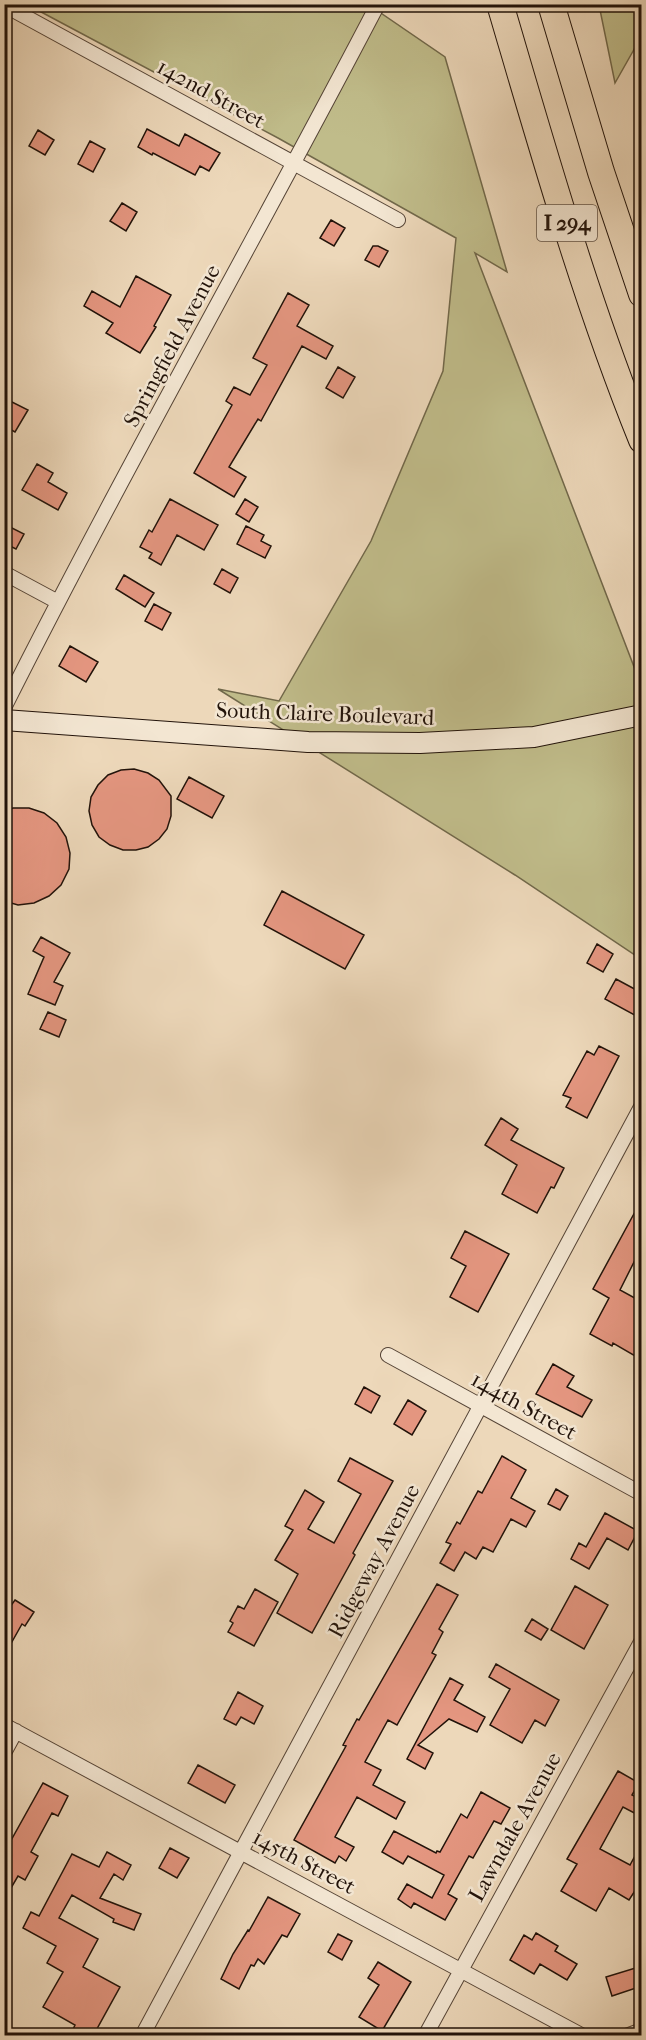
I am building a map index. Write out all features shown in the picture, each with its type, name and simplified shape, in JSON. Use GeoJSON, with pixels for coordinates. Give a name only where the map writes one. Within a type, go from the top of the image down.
{"type":"FeatureCollection","features":[{"type":"Feature","properties":{"kind":"highway","name":"I 294"},"geometry":{"type":"LineString","coordinates":[[500,4],[548,166],[621,389],[642,440]]}},
{"type":"Feature","properties":{"kind":"highway","name":"I 294"},"geometry":{"type":"LineString","coordinates":[[551,4],[642,294]]}},
{"type":"Feature","properties":{"kind":"street","name":"Springfield Avenue"},"geometry":{"type":"LineString","coordinates":[[4,708],[58,602],[295,164],[378,4]]}},
{"type":"Feature","properties":{"kind":"street","name":"142nd Street"},"geometry":{"type":"LineString","coordinates":[[4,5],[398,220]]}},
{"type":"Feature","properties":{"kind":"street"},"geometry":{"type":"LineString","coordinates":[[4,573],[58,602]]}},
{"type":"Feature","properties":{"kind":"street","name":"South Claire Boulevard"},"geometry":{"type":"LineString","coordinates":[[4,720],[308,742],[420,743],[534,737],[642,715]]}},
{"type":"Feature","properties":{"kind":"street","name":"Ridgeway Avenue"},"geometry":{"type":"LineString","coordinates":[[142,2036],[642,1105]]}},
{"type":"Feature","properties":{"kind":"street","name":"144th Street"},"geometry":{"type":"LineString","coordinates":[[388,1355],[642,1494]]}},
{"type":"Feature","properties":{"kind":"street","name":"Lawndale Avenue"},"geometry":{"type":"LineString","coordinates":[[425,2036],[642,1640]]}},
{"type":"Feature","properties":{"kind":"street"},"geometry":{"type":"LineString","coordinates":[[4,1753],[10,1728]]}},
{"type":"Feature","properties":{"kind":"street","name":"145th Street"},"geometry":{"type":"LineString","coordinates":[[10,1728],[583,2036]]}},
{"type":"Feature","properties":{"kind":"street"},"geometry":{"type":"LineString","coordinates":[[626,2036],[642,2030]]}},
{"type":"Feature","properties":{"kind":"shaded area"},"geometry":{"type":"Polygon","coordinates":[[[28,5],[369,5],[445,57],[507,272],[475,253],[641,685],[641,959],[515,875],[218,689],[279,701],[371,541],[443,371],[456,238],[278,138],[28,5]]]}},
{"type":"Feature","properties":{"kind":"shaded area"},"geometry":{"type":"Polygon","coordinates":[[[599,5],[641,5],[641,37],[615,83],[599,5]]]}},
{"type":"Feature","properties":{"kind":"building"},"geometry":{"type":"Polygon","coordinates":[[[147,129],[179,146],[185,134],[220,153],[209,171],[200,166],[195,175],[138,147],[147,129]]]}},
{"type":"Feature","properties":{"kind":"building"},"geometry":{"type":"Polygon","coordinates":[[[38,130],[54,140],[45,155],[29,146],[38,130]]]}},
{"type":"Feature","properties":{"kind":"building"},"geometry":{"type":"Polygon","coordinates":[[[90,141],[105,149],[93,172],[78,164],[90,141]]]}},
{"type":"Feature","properties":{"kind":"building"},"geometry":{"type":"Polygon","coordinates":[[[122,203],[137,212],[126,231],[110,221],[122,203]]]}},
{"type":"Feature","properties":{"kind":"building"},"geometry":{"type":"Polygon","coordinates":[[[331,220],[345,228],[334,246],[320,238],[331,220]]]}},
{"type":"Feature","properties":{"kind":"building"},"geometry":{"type":"Polygon","coordinates":[[[373,246],[388,251],[379,267],[365,260],[373,246]]]}},
{"type":"Feature","properties":{"kind":"building"},"geometry":{"type":"Polygon","coordinates":[[[136,276],[171,295],[154,326],[156,327],[140,353],[106,333],[113,323],[84,306],[92,291],[120,307],[136,276]]]}},
{"type":"Feature","properties":{"kind":"building"},"geometry":{"type":"Polygon","coordinates":[[[288,293],[309,305],[297,326],[333,346],[326,359],[302,346],[261,421],[258,419],[229,467],[246,477],[234,497],[194,473],[232,405],[226,401],[234,387],[250,395],[267,365],[253,358],[288,293]]]}},
{"type":"Feature","properties":{"kind":"building"},"geometry":{"type":"Polygon","coordinates":[[[338,367],[355,377],[343,398],[326,388],[338,367]]]}},
{"type":"Feature","properties":{"kind":"building"},"geometry":{"type":"Polygon","coordinates":[[[4,398],[28,410],[15,432],[4,426],[4,398]]]}},
{"type":"Feature","properties":{"kind":"building"},"geometry":{"type":"Polygon","coordinates":[[[37,464],[53,473],[48,482],[67,493],[58,510],[22,490],[37,464]]]}},
{"type":"Feature","properties":{"kind":"building"},"geometry":{"type":"Polygon","coordinates":[[[170,499],[218,525],[204,550],[177,535],[161,565],[149,558],[152,553],[140,547],[149,530],[152,532],[170,499]]]}},
{"type":"Feature","properties":{"kind":"building"},"geometry":{"type":"Polygon","coordinates":[[[245,499],[258,507],[249,522],[236,514],[245,499]]]}},
{"type":"Feature","properties":{"kind":"building"},"geometry":{"type":"Polygon","coordinates":[[[4,524],[24,534],[16,549],[4,543],[4,524]]]}},
{"type":"Feature","properties":{"kind":"building"},"geometry":{"type":"Polygon","coordinates":[[[246,526],[264,535],[261,541],[271,546],[265,558],[237,544],[246,526]]]}},
{"type":"Feature","properties":{"kind":"building"},"geometry":{"type":"Polygon","coordinates":[[[222,569],[238,578],[230,593],[214,584],[222,569]]]}},
{"type":"Feature","properties":{"kind":"building"},"geometry":{"type":"Polygon","coordinates":[[[124,575],[154,593],[145,607],[116,589],[124,575]]]}},
{"type":"Feature","properties":{"kind":"building"},"geometry":{"type":"Polygon","coordinates":[[[154,604],[171,613],[162,630],[145,621],[154,604]]]}},
{"type":"Feature","properties":{"kind":"building"},"geometry":{"type":"Polygon","coordinates":[[[70,646],[98,662],[86,682],[59,666],[70,646]]]}},
{"type":"Feature","properties":{"kind":"building"},"geometry":{"type":"Polygon","coordinates":[[[134,769],[148,773],[159,780],[171,796],[171,816],[167,829],[148,847],[123,850],[99,837],[92,825],[89,811],[91,797],[108,775],[121,770],[134,769]]]}},
{"type":"Feature","properties":{"kind":"building"},"geometry":{"type":"Polygon","coordinates":[[[189,777],[224,796],[212,818],[177,799],[189,777]]]}},
{"type":"Feature","properties":{"kind":"building"},"geometry":{"type":"Polygon","coordinates":[[[13,808],[29,808],[44,813],[57,823],[66,837],[70,853],[69,869],[61,885],[49,896],[34,903],[18,905],[4,901],[4,811],[13,808]]]}},
{"type":"Feature","properties":{"kind":"building"},"geometry":{"type":"Polygon","coordinates":[[[282,891],[364,935],[345,969],[264,925],[282,891]]]}},
{"type":"Feature","properties":{"kind":"building"},"geometry":{"type":"Polygon","coordinates":[[[41,937],[70,953],[54,982],[63,986],[55,1005],[28,994],[44,957],[33,951],[41,937]]]}},
{"type":"Feature","properties":{"kind":"building"},"geometry":{"type":"Polygon","coordinates":[[[597,944],[613,954],[603,972],[587,963],[597,944]]]}},
{"type":"Feature","properties":{"kind":"building"},"geometry":{"type":"Polygon","coordinates":[[[616,979],[642,993],[642,1019],[605,999],[616,979]]]}},
{"type":"Feature","properties":{"kind":"building"},"geometry":{"type":"Polygon","coordinates":[[[48,1012],[66,1020],[59,1037],[40,1029],[48,1012]]]}},
{"type":"Feature","properties":{"kind":"building"},"geometry":{"type":"Polygon","coordinates":[[[599,1046],[619,1056],[587,1118],[566,1107],[571,1098],[563,1095],[587,1051],[594,1055],[599,1046]]]}},
{"type":"Feature","properties":{"kind":"building"},"geometry":{"type":"Polygon","coordinates":[[[501,1118],[518,1129],[511,1140],[564,1168],[537,1213],[502,1194],[517,1165],[485,1145],[501,1118]]]}},
{"type":"Feature","properties":{"kind":"building"},"geometry":{"type":"Polygon","coordinates":[[[642,1199],[642,1246],[620,1290],[642,1302],[642,1360],[613,1343],[612,1346],[590,1334],[609,1298],[593,1289],[642,1199]]]}},
{"type":"Feature","properties":{"kind":"building"},"geometry":{"type":"Polygon","coordinates":[[[465,1231],[509,1254],[478,1312],[450,1297],[466,1266],[451,1258],[465,1231]]]}},
{"type":"Feature","properties":{"kind":"building"},"geometry":{"type":"Polygon","coordinates":[[[553,1364],[574,1376],[567,1387],[592,1400],[582,1417],[536,1394],[553,1364]]]}},
{"type":"Feature","properties":{"kind":"building"},"geometry":{"type":"Polygon","coordinates":[[[364,1387],[380,1396],[371,1413],[355,1404],[364,1387]]]}},
{"type":"Feature","properties":{"kind":"building"},"geometry":{"type":"Polygon","coordinates":[[[408,1400],[426,1411],[412,1435],[394,1424],[408,1400]]]}},
{"type":"Feature","properties":{"kind":"building"},"geometry":{"type":"Polygon","coordinates":[[[502,1456],[526,1470],[511,1498],[535,1511],[526,1527],[511,1519],[493,1552],[483,1547],[476,1559],[465,1552],[454,1571],[440,1563],[451,1544],[446,1542],[457,1522],[460,1524],[478,1491],[482,1493],[502,1456]]]}},
{"type":"Feature","properties":{"kind":"building"},"geometry":{"type":"Polygon","coordinates":[[[350,1458],[393,1481],[312,1633],[277,1613],[298,1574],[275,1560],[293,1530],[285,1526],[305,1490],[324,1502],[308,1529],[334,1543],[361,1494],[338,1481],[350,1458]]]}},
{"type":"Feature","properties":{"kind":"building"},"geometry":{"type":"Polygon","coordinates":[[[556,1489],[568,1496],[560,1510],[548,1504],[556,1489]]]}},
{"type":"Feature","properties":{"kind":"building"},"geometry":{"type":"Polygon","coordinates":[[[605,1513],[638,1531],[628,1550],[607,1538],[589,1569],[571,1559],[579,1543],[586,1547],[605,1513]]]}},
{"type":"Feature","properties":{"kind":"building"},"geometry":{"type":"Polygon","coordinates":[[[437,1584],[458,1595],[439,1629],[443,1632],[432,1653],[436,1655],[397,1725],[388,1720],[365,1762],[381,1770],[373,1785],[405,1802],[396,1819],[357,1797],[335,1837],[354,1847],[346,1861],[339,1856],[335,1863],[294,1840],[346,1746],[343,1745],[357,1719],[359,1720],[437,1584]]]}},
{"type":"Feature","properties":{"kind":"building"},"geometry":{"type":"Polygon","coordinates":[[[575,1586],[608,1605],[584,1649],[551,1630],[575,1586]]]}},
{"type":"Feature","properties":{"kind":"building"},"geometry":{"type":"Polygon","coordinates":[[[255,1589],[278,1602],[254,1646],[228,1632],[233,1623],[230,1621],[238,1606],[244,1609],[255,1589]]]}},
{"type":"Feature","properties":{"kind":"building"},"geometry":{"type":"Polygon","coordinates":[[[15,1600],[34,1612],[25,1626],[22,1624],[4,1656],[4,1615],[15,1600]]]}},
{"type":"Feature","properties":{"kind":"building"},"geometry":{"type":"Polygon","coordinates":[[[532,1619],[548,1629],[541,1640],[525,1631],[532,1619]]]}},
{"type":"Feature","properties":{"kind":"building"},"geometry":{"type":"Polygon","coordinates":[[[496,1664],[559,1700],[545,1726],[535,1720],[522,1743],[490,1725],[510,1689],[489,1677],[496,1664]]]}},
{"type":"Feature","properties":{"kind":"building"},"geometry":{"type":"Polygon","coordinates":[[[450,1678],[463,1685],[454,1700],[485,1717],[477,1732],[449,1719],[418,1745],[433,1753],[425,1769],[407,1759],[450,1678]]]}},
{"type":"Feature","properties":{"kind":"building"},"geometry":{"type":"Polygon","coordinates":[[[238,1692],[263,1706],[254,1724],[241,1717],[236,1725],[224,1719],[238,1692]]]}},
{"type":"Feature","properties":{"kind":"building"},"geometry":{"type":"Polygon","coordinates":[[[198,1765],[235,1785],[225,1803],[188,1783],[198,1765]]]}},
{"type":"Feature","properties":{"kind":"building"},"geometry":{"type":"Polygon","coordinates":[[[618,1771],[639,1783],[632,1795],[642,1800],[642,1817],[623,1807],[600,1849],[630,1865],[642,1843],[642,1880],[629,1900],[609,1888],[596,1911],[561,1891],[577,1864],[567,1859],[618,1771]]]}},
{"type":"Feature","properties":{"kind":"building"},"geometry":{"type":"Polygon","coordinates":[[[43,1783],[68,1796],[58,1816],[52,1813],[31,1852],[38,1856],[25,1880],[18,1876],[4,1900],[4,1853],[43,1783]]]}},
{"type":"Feature","properties":{"kind":"building"},"geometry":{"type":"Polygon","coordinates":[[[481,1792],[510,1808],[501,1824],[494,1821],[473,1858],[469,1856],[448,1894],[457,1899],[445,1920],[414,1903],[411,1908],[398,1899],[407,1884],[432,1898],[444,1875],[408,1856],[403,1864],[382,1852],[394,1831],[436,1853],[440,1852],[461,1814],[467,1818],[481,1792]]]}},
{"type":"Feature","properties":{"kind":"building"},"geometry":{"type":"Polygon","coordinates":[[[170,1848],[189,1858],[177,1878],[159,1868],[170,1848]]]}},
{"type":"Feature","properties":{"kind":"building"},"geometry":{"type":"Polygon","coordinates":[[[107,1852],[131,1865],[123,1880],[114,1874],[100,1898],[141,1914],[134,1930],[113,1922],[114,1919],[72,1895],[59,1918],[98,1939],[83,1967],[120,1987],[93,2036],[70,2036],[75,2025],[43,2007],[63,1972],[47,1963],[56,1946],[23,1928],[31,1912],[39,1916],[72,1854],[99,1867],[107,1852]]]}},
{"type":"Feature","properties":{"kind":"building"},"geometry":{"type":"Polygon","coordinates":[[[268,1897],[300,1914],[287,1937],[282,1935],[264,1964],[258,1959],[254,1966],[251,1965],[239,1989],[221,1979],[233,1954],[268,1897]]]}},
{"type":"Feature","properties":{"kind":"building"},"geometry":{"type":"Polygon","coordinates":[[[536,1933],[558,1946],[555,1951],[577,1964],[567,1980],[540,1964],[534,1974],[510,1960],[524,1935],[532,1940],[536,1933]]]}},
{"type":"Feature","properties":{"kind":"building"},"geometry":{"type":"Polygon","coordinates":[[[338,1934],[352,1941],[342,1960],[328,1952],[338,1934]]]}},
{"type":"Feature","properties":{"kind":"building"},"geometry":{"type":"Polygon","coordinates":[[[378,1962],[411,1982],[382,2031],[359,2017],[379,1985],[368,1978],[378,1962]]]}},
{"type":"Feature","properties":{"kind":"building"},"geometry":{"type":"Polygon","coordinates":[[[642,1966],[642,1986],[612,1996],[606,1977],[642,1966]]]}}]}
